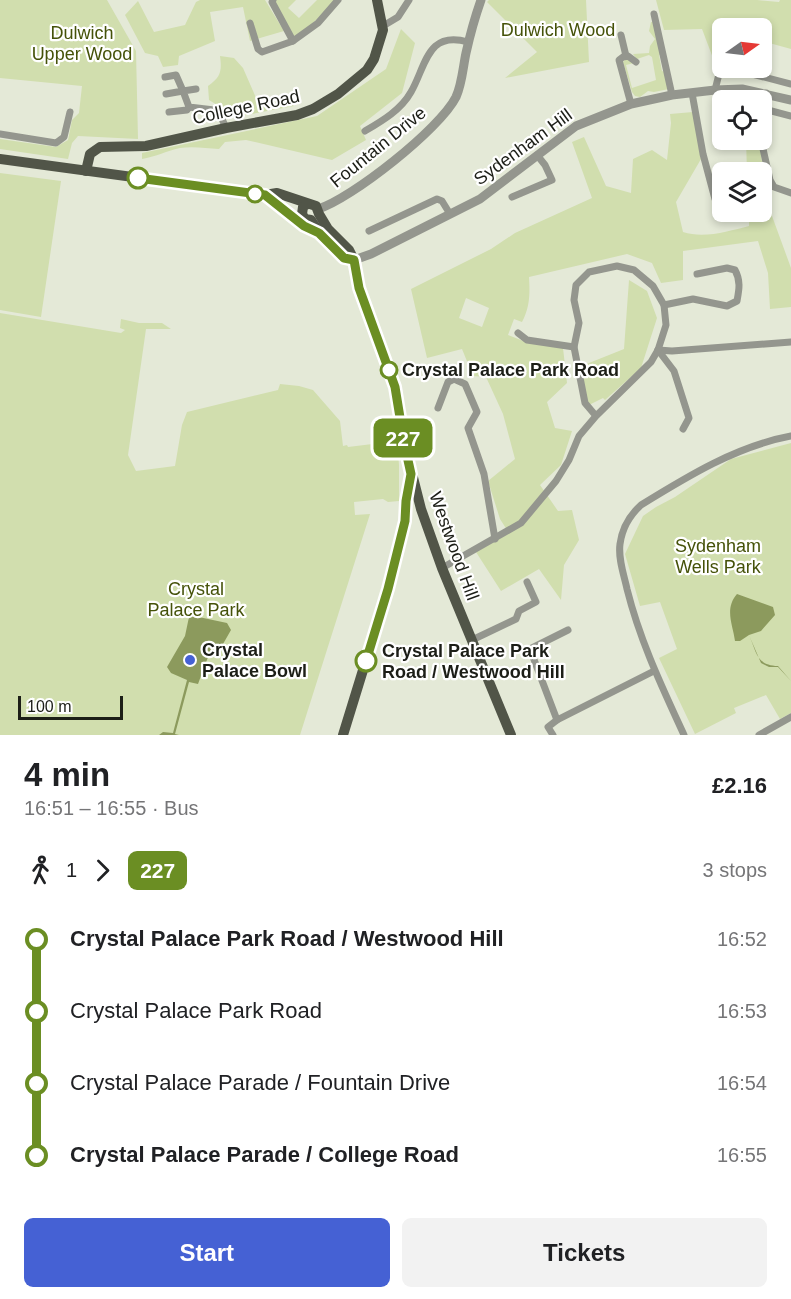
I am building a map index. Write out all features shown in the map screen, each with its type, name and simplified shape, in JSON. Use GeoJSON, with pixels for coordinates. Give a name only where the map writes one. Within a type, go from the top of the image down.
{"type":"FeatureCollection","features":[{"type":"Feature","properties":{"kind":"main road"},"geometry":{"type":"LineString","coordinates":[[376,0],[382,26]]}},
{"type":"Feature","properties":{"kind":"main road","name":"College Road"},"geometry":{"type":"LineString","coordinates":[[86,171],[90,154],[99,147],[144,147],[300,114],[336,96],[369,67],[381,39],[382,26]]}},
{"type":"Feature","properties":{"kind":"main road"},"geometry":{"type":"LineString","coordinates":[[0,159],[268,198],[309,214]]}},
{"type":"Feature","properties":{"kind":"main road"},"geometry":{"type":"LineString","coordinates":[[268,198],[277,193],[309,214],[319,233],[344,258],[354,260]]}},
{"type":"Feature","properties":{"kind":"main road","name":"Westwood Hill"},"geometry":{"type":"LineString","coordinates":[[309,214],[349,250],[354,260],[359,288],[395,387],[404,442],[421,509],[442,568],[511,735]]}},
{"type":"Feature","properties":{"kind":"main road"},"geometry":{"type":"LineString","coordinates":[[406,516],[411,474]]}},
{"type":"Feature","properties":{"kind":"main road"},"geometry":{"type":"LineString","coordinates":[[343,735],[388,589],[415,488]]}},
{"type":"Feature","properties":{"kind":"main road"},"geometry":{"type":"LineString","coordinates":[[406,516],[421,509]]}},
{"type":"Feature","properties":{"kind":"street"},"geometry":{"type":"LineString","coordinates":[[273,0],[293,41]]}},
{"type":"Feature","properties":{"kind":"street"},"geometry":{"type":"LineString","coordinates":[[250,23],[258,50],[262,52],[293,41],[318,23],[338,0]]}},
{"type":"Feature","properties":{"kind":"street"},"geometry":{"type":"LineString","coordinates":[[382,26],[398,17],[409,0]]}},
{"type":"Feature","properties":{"kind":"street","name":"Fountain Drive"},"geometry":{"type":"LineString","coordinates":[[309,214],[340,199],[400,155],[426,134],[444,114],[459,88],[468,42],[481,0]]}},
{"type":"Feature","properties":{"kind":"street"},"geometry":{"type":"LineString","coordinates":[[654,14],[672,95]]}},
{"type":"Feature","properties":{"kind":"street"},"geometry":{"type":"LineString","coordinates":[[621,35],[626,56]]}},
{"type":"Feature","properties":{"kind":"street"},"geometry":{"type":"LineString","coordinates":[[365,131],[389,116],[410,93],[433,47],[448,40],[468,42]]}},
{"type":"Feature","properties":{"kind":"street"},"geometry":{"type":"LineString","coordinates":[[631,104],[618,63],[620,58],[626,56],[632,57],[636,62]]}},
{"type":"Feature","properties":{"kind":"street"},"geometry":{"type":"LineString","coordinates":[[715,90],[720,70],[733,69],[791,84]]}},
{"type":"Feature","properties":{"kind":"street"},"geometry":{"type":"LineString","coordinates":[[165,77],[176,75],[189,107]]}},
{"type":"Feature","properties":{"kind":"street"},"geometry":{"type":"LineString","coordinates":[[166,94],[196,89]]}},
{"type":"Feature","properties":{"kind":"street","name":"Sydenham Hill"},"geometry":{"type":"LineString","coordinates":[[354,260],[480,199],[586,121],[631,104],[672,95],[712,90]]}},
{"type":"Feature","properties":{"kind":"street","name":"Sydenham Hill"},"geometry":{"type":"LineString","coordinates":[[715,90],[748,90]]}},
{"type":"Feature","properties":{"kind":"street"},"geometry":{"type":"LineString","coordinates":[[692,93],[703,154],[712,188]]}},
{"type":"Feature","properties":{"kind":"street","name":"Sydenham Hill"},"geometry":{"type":"LineString","coordinates":[[772,94],[791,99]]}},
{"type":"Feature","properties":{"kind":"street"},"geometry":{"type":"LineString","coordinates":[[169,112],[187,110],[189,107],[214,110],[222,118],[226,128]]}},
{"type":"Feature","properties":{"kind":"street"},"geometry":{"type":"LineString","coordinates":[[772,111],[791,116]]}},
{"type":"Feature","properties":{"kind":"street"},"geometry":{"type":"LineString","coordinates":[[0,134],[56,143],[64,137],[70,112]]}},
{"type":"Feature","properties":{"kind":"street"},"geometry":{"type":"LineString","coordinates":[[763,150],[770,180],[774,187],[791,193]]}},
{"type":"Feature","properties":{"kind":"street"},"geometry":{"type":"LineString","coordinates":[[512,197],[552,180],[537,155]]}},
{"type":"Feature","properties":{"kind":"street"},"geometry":{"type":"LineString","coordinates":[[369,231],[437,199],[442,201],[450,214]]}},
{"type":"Feature","properties":{"kind":"street"},"geometry":{"type":"LineString","coordinates":[[442,568],[521,523],[556,481],[569,460],[579,436],[651,362],[658,350],[666,325],[664,305],[653,286],[634,270],[617,266],[590,272],[576,285],[574,300],[579,323],[574,347],[585,403],[596,416]]}},
{"type":"Feature","properties":{"kind":"street"},"geometry":{"type":"LineString","coordinates":[[664,305],[693,298],[727,306],[737,301],[739,288],[735,270],[728,268],[697,274]]}},
{"type":"Feature","properties":{"kind":"street"},"geometry":{"type":"LineString","coordinates":[[518,333],[527,340],[574,347]]}},
{"type":"Feature","properties":{"kind":"street"},"geometry":{"type":"LineString","coordinates":[[658,350],[672,351],[791,342]]}},
{"type":"Feature","properties":{"kind":"street"},"geometry":{"type":"LineString","coordinates":[[658,350],[674,371],[689,418],[682,429]]}},
{"type":"Feature","properties":{"kind":"street"},"geometry":{"type":"LineString","coordinates":[[438,408],[448,382],[454,379],[465,384],[477,412],[468,428],[484,474],[495,539]]}},
{"type":"Feature","properties":{"kind":"street"},"geometry":{"type":"LineString","coordinates":[[684,735],[654,671],[632,612],[622,570],[620,546],[626,524],[641,505],[725,457],[742,449],[791,436]]}},
{"type":"Feature","properties":{"kind":"street"},"geometry":{"type":"LineString","coordinates":[[472,640],[516,619],[519,611],[537,602],[527,582]]}},
{"type":"Feature","properties":{"kind":"street"},"geometry":{"type":"LineString","coordinates":[[557,720],[530,649],[568,630]]}},
{"type":"Feature","properties":{"kind":"street"},"geometry":{"type":"LineString","coordinates":[[553,735],[548,727],[557,720],[654,671]]}},
{"type":"Feature","properties":{"kind":"street"},"geometry":{"type":"LineString","coordinates":[[759,735],[791,717]]}},
{"type":"Feature","properties":{"kind":"green space","name":"Dulwich Upper Wood"},"geometry":{"type":"Polygon","coordinates":[[[0,0],[107,0],[136,51],[138,139],[78,136],[72,143],[68,159],[0,149],[0,139],[56,147],[68,140],[72,120],[79,113],[82,86],[0,78],[0,0]]]}},
{"type":"Feature","properties":{"kind":"green space"},"geometry":{"type":"Polygon","coordinates":[[[200,0],[265,0],[284,31],[250,41],[243,7],[210,12],[215,41],[179,56],[178,65],[163,67],[158,56],[145,53],[125,15],[138,1],[154,32],[185,25],[196,2],[200,0]]]}},
{"type":"Feature","properties":{"kind":"green space"},"geometry":{"type":"Polygon","coordinates":[[[273,0],[296,0],[288,8],[299,18],[317,0],[338,0],[293,41],[273,0]]]}},
{"type":"Feature","properties":{"kind":"green space","name":"Dulwich Wood"},"geometry":{"type":"Polygon","coordinates":[[[489,0],[586,0],[589,62],[505,78],[537,52],[487,2],[489,0]]]}},
{"type":"Feature","properties":{"kind":"green space"},"geometry":{"type":"Polygon","coordinates":[[[656,0],[779,2],[780,0],[791,0],[791,49],[772,44],[772,18],[712,18],[712,55],[702,29],[664,30],[656,0]]]}},
{"type":"Feature","properties":{"kind":"green space"},"geometry":{"type":"Polygon","coordinates":[[[657,21],[662,54],[659,55],[669,89],[648,91],[640,97],[635,96],[632,92],[623,62],[626,58],[634,63],[626,65],[632,88],[656,80],[652,57],[649,55],[637,59],[633,54],[649,53],[650,46],[655,39],[649,31],[651,22],[657,21]]]}},
{"type":"Feature","properties":{"kind":"green space"},"geometry":{"type":"Polygon","coordinates":[[[401,29],[415,43],[402,93],[360,126],[366,140],[332,160],[246,140],[225,142],[219,149],[180,148],[142,159],[142,153],[317,116],[386,69],[401,29]]]}},
{"type":"Feature","properties":{"kind":"green space"},"geometry":{"type":"Polygon","coordinates":[[[220,56],[234,58],[243,68],[257,100],[288,102],[294,106],[231,118],[222,108],[209,100],[208,86],[216,80],[220,73],[220,56]]]}},
{"type":"Feature","properties":{"kind":"green space"},"geometry":{"type":"Polygon","coordinates":[[[693,112],[701,159],[676,202],[683,232],[699,235],[716,234],[749,226],[749,222],[772,222],[772,216],[791,268],[791,307],[770,309],[768,273],[758,241],[683,251],[683,280],[661,283],[652,263],[627,254],[529,277],[527,311],[522,322],[514,319],[508,335],[526,342],[563,348],[567,383],[547,402],[555,428],[572,431],[561,465],[540,485],[558,511],[572,510],[579,540],[564,565],[561,600],[539,569],[501,591],[476,552],[509,533],[500,519],[488,481],[515,459],[503,414],[486,377],[473,376],[462,349],[427,358],[411,289],[491,249],[515,233],[592,198],[572,142],[584,137],[606,186],[631,193],[633,159],[652,150],[667,160],[670,114],[693,112]],[[466,298],[459,318],[482,327],[489,308],[466,298]]]}},
{"type":"Feature","properties":{"kind":"green space"},"geometry":{"type":"Polygon","coordinates":[[[746,150],[760,150],[762,162],[747,162],[746,150]]]}},
{"type":"Feature","properties":{"kind":"green space"},"geometry":{"type":"Polygon","coordinates":[[[0,173],[61,181],[41,317],[0,310],[0,173]]]}},
{"type":"Feature","properties":{"kind":"green space"},"geometry":{"type":"Polygon","coordinates":[[[629,280],[647,291],[657,318],[641,368],[605,400],[603,398],[585,407],[579,367],[624,349],[629,280]]]}},
{"type":"Feature","properties":{"kind":"green space","name":"Crystal Palace Park"},"geometry":{"type":"Polygon","coordinates":[[[0,313],[121,333],[125,330],[120,328],[121,319],[139,323],[162,323],[171,329],[146,329],[128,455],[136,471],[175,466],[182,425],[187,412],[278,390],[280,384],[313,390],[340,421],[343,446],[397,441],[399,501],[388,502],[383,499],[354,502],[355,515],[370,514],[300,735],[0,735],[0,313]]]}},
{"type":"Feature","properties":{"kind":"green space","name":"Sydenham Wells Park"},"geometry":{"type":"Polygon","coordinates":[[[791,443],[791,713],[780,719],[766,695],[734,708],[736,713],[695,734],[659,658],[677,649],[660,602],[640,606],[625,554],[643,516],[656,507],[675,497],[731,459],[791,443]]]}},
{"type":"Feature","properties":{"kind":"shaded area"},"geometry":{"type":"Polygon","coordinates":[[[737,594],[773,607],[775,615],[761,631],[740,641],[735,641],[730,617],[731,605],[737,594]]]}},
{"type":"Feature","properties":{"kind":"shaded area"},"geometry":{"type":"Polygon","coordinates":[[[189,617],[227,623],[231,630],[223,644],[211,649],[198,684],[189,682],[175,734],[179,735],[159,735],[163,732],[173,733],[187,680],[171,673],[167,667],[185,636],[189,617]]]}},
{"type":"Feature","properties":{"kind":"shaded area"},"geometry":{"type":"Polygon","coordinates":[[[759,657],[765,663],[778,666],[791,681],[778,667],[769,667],[761,663],[759,657]]]}},
{"type":"Feature","properties":{"kind":"bus line","name":"227"},"geometry":{"type":"LineString","coordinates":[[138,178],[265,195],[304,226],[319,233],[344,258],[354,260],[359,288],[395,387],[411,474],[405,521],[388,589],[366,661]]}},
{"type":"Feature","properties":{"kind":"place","name":"Crystal Palace Park Road"},"geometry":{"type":"Point","coordinates":[389,370]}},
{"type":"Feature","properties":{"kind":"place","name":"Crystal Palace Bowl"},"geometry":{"type":"Point","coordinates":[190,660]}},
{"type":"Feature","properties":{"kind":"place","name":"Crystal Palace Park Road / Westwood Hill"},"geometry":{"type":"Point","coordinates":[366,661]}}]}
